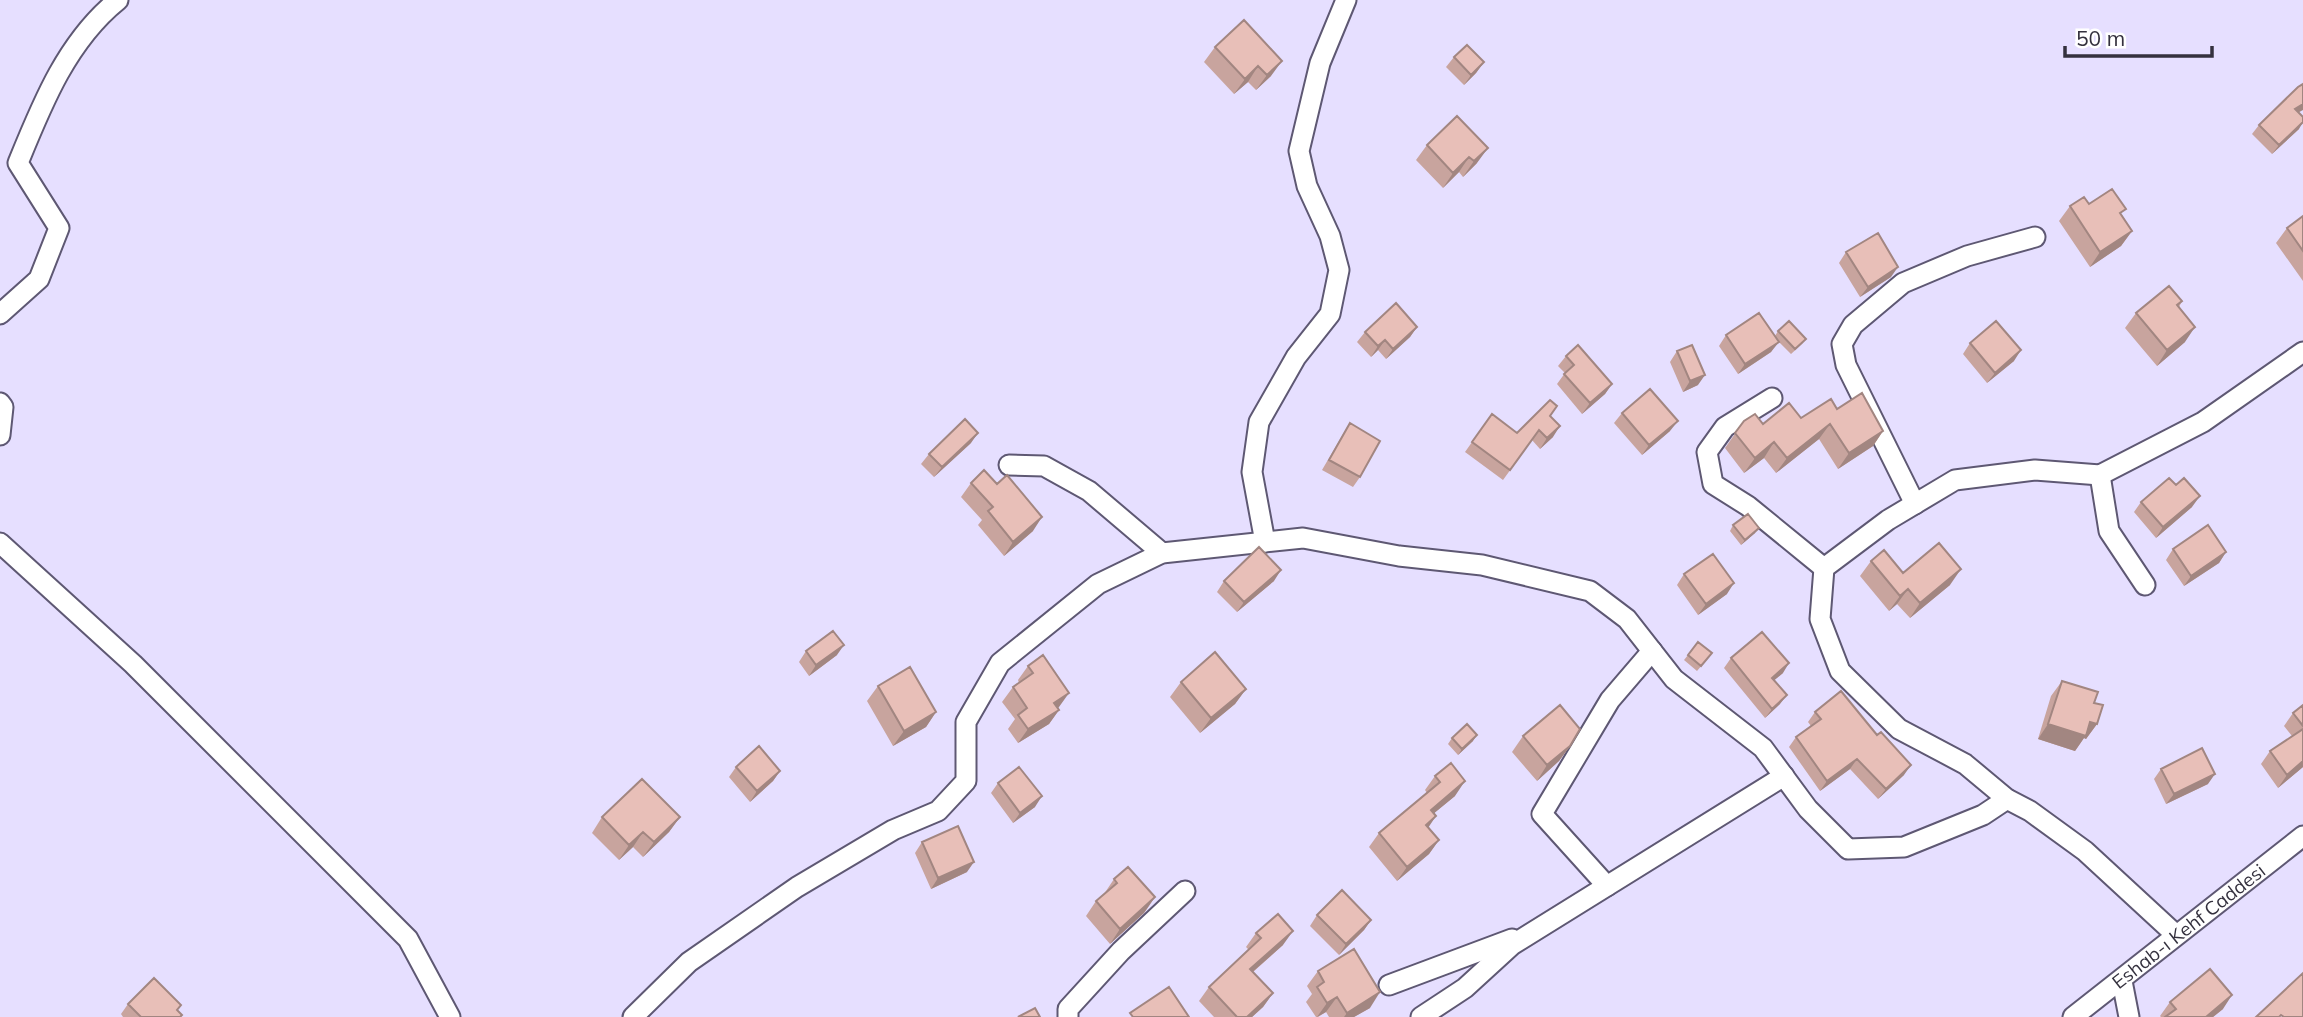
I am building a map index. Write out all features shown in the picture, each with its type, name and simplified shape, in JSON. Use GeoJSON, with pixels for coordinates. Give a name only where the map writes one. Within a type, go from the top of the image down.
{"type":"FeatureCollection","features":[{"type":"Feature","properties":{"kind":"street"},"geometry":{"type":"LineString","coordinates":[[0,314],[38,279],[59,228],[18,163],[49,88],[99,16],[118,0]]}},
{"type":"Feature","properties":{"kind":"street"},"geometry":{"type":"LineString","coordinates":[[1265,542],[1252,472],[1259,422],[1296,357],[1330,314],[1339,270],[1330,236],[1307,186],[1299,151],[1320,63],[1346,0]]}},
{"type":"Feature","properties":{"kind":"street"},"geometry":{"type":"LineString","coordinates":[[1915,504],[1846,365],[1842,344],[1853,325],[1903,283],[1967,256],[2035,237]]}},
{"type":"Feature","properties":{"kind":"street"},"geometry":{"type":"LineString","coordinates":[[2175,934],[2085,851],[2030,811],[2007,799],[1965,764],[1899,729],[1840,671],[1820,620],[1824,568],[1888,520],[1955,480],[2035,470],[2100,475],[2203,422],[2303,352]]}},
{"type":"Feature","properties":{"kind":"street"},"geometry":{"type":"LineString","coordinates":[[1772,398],[1725,427],[1707,452],[1713,484],[1748,506],[1824,568]]}},
{"type":"Feature","properties":{"kind":"street"},"geometry":{"type":"LineString","coordinates":[[0,402],[3,407],[0,435]]}},
{"type":"Feature","properties":{"kind":"street"},"geometry":{"type":"LineString","coordinates":[[1009,464],[1044,466],[1089,491],[1161,553]]}},
{"type":"Feature","properties":{"kind":"street"},"geometry":{"type":"LineString","coordinates":[[2100,475],[2109,531],[2146,585]]}},
{"type":"Feature","properties":{"kind":"street"},"geometry":{"type":"LineString","coordinates":[[633,1017],[689,962],[797,887],[893,830],[938,811],[966,781],[966,722],[1000,663],[1098,584],[1161,553],[1303,538],[1357,545],[1399,556],[1482,565],[1590,591],[1627,619],[1674,679],[1763,748],[1808,809],[1848,849],[1904,847],[1983,815],[2007,799]]}},
{"type":"Feature","properties":{"kind":"street"},"geometry":{"type":"LineString","coordinates":[[0,542],[133,664],[408,939],[450,1017]]}},
{"type":"Feature","properties":{"kind":"street"},"geometry":{"type":"LineString","coordinates":[[1607,886],[1542,814],[1610,700],[1652,650]]}},
{"type":"Feature","properties":{"kind":"street"},"geometry":{"type":"LineString","coordinates":[[1421,1017],[1465,988],[1512,945],[1784,776]]}},
{"type":"Feature","properties":{"kind":"street","name":"Eshab-ı Kehf Caddesi"},"geometry":{"type":"LineString","coordinates":[[2073,1017],[2122,981],[2175,934],[2303,836]]}},
{"type":"Feature","properties":{"kind":"street"},"geometry":{"type":"LineString","coordinates":[[1068,1017],[1068,1009],[1121,951],[1185,891]]}},
{"type":"Feature","properties":{"kind":"street"},"geometry":{"type":"LineString","coordinates":[[1389,985],[1536,930]]}},
{"type":"Feature","properties":{"kind":"street"},"geometry":{"type":"LineString","coordinates":[[2122,981],[2129,1017]]}},
{"type":"Feature","properties":{"kind":"building"},"geometry":{"type":"Polygon","coordinates":[[[1244,20],[1282,61],[1267,75],[1258,66],[1245,79],[1215,47],[1244,20]]]}},
{"type":"Feature","properties":{"kind":"building"},"geometry":{"type":"Polygon","coordinates":[[[1467,45],[1484,62],[1471,75],[1454,57],[1467,45]]]}},
{"type":"Feature","properties":{"kind":"building"},"geometry":{"type":"Polygon","coordinates":[[[2303,84],[2303,104],[2295,109],[2303,117],[2303,122],[2279,145],[2259,125],[2303,84]]]}},
{"type":"Feature","properties":{"kind":"building"},"geometry":{"type":"Polygon","coordinates":[[[1457,116],[1488,148],[1474,161],[1469,157],[1453,173],[1427,145],[1457,116]]]}},
{"type":"Feature","properties":{"kind":"building"},"geometry":{"type":"Polygon","coordinates":[[[2112,189],[2126,209],[2120,213],[2132,231],[2100,252],[2070,206],[2084,197],[2089,204],[2112,189]]]}},
{"type":"Feature","properties":{"kind":"building"},"geometry":{"type":"Polygon","coordinates":[[[2303,216],[2303,251],[2287,228],[2303,216]]]}},
{"type":"Feature","properties":{"kind":"building"},"geometry":{"type":"Polygon","coordinates":[[[1878,233],[1898,267],[1868,287],[1846,252],[1878,233]]]}},
{"type":"Feature","properties":{"kind":"building"},"geometry":{"type":"Polygon","coordinates":[[[2169,286],[2182,301],[2177,305],[2195,327],[2167,350],[2136,313],[2169,286]]]}},
{"type":"Feature","properties":{"kind":"building"},"geometry":{"type":"Polygon","coordinates":[[[1396,303],[1417,327],[1393,349],[1385,340],[1378,346],[1365,332],[1396,303]]]}},
{"type":"Feature","properties":{"kind":"building"},"geometry":{"type":"Polygon","coordinates":[[[1759,313],[1779,342],[1745,364],[1726,335],[1759,313]]]}},
{"type":"Feature","properties":{"kind":"building"},"geometry":{"type":"Polygon","coordinates":[[[1789,321],[1806,339],[1795,349],[1778,331],[1789,321]]]}},
{"type":"Feature","properties":{"kind":"building"},"geometry":{"type":"Polygon","coordinates":[[[1996,321],[2021,350],[1995,373],[1970,343],[1996,321]]]}},
{"type":"Feature","properties":{"kind":"building"},"geometry":{"type":"Polygon","coordinates":[[[1578,345],[1612,384],[1590,403],[1564,374],[1574,365],[1566,356],[1578,345]]]}},
{"type":"Feature","properties":{"kind":"building"},"geometry":{"type":"Polygon","coordinates":[[[1692,345],[1705,375],[1690,381],[1677,351],[1692,345]]]}},
{"type":"Feature","properties":{"kind":"building"},"geometry":{"type":"Polygon","coordinates":[[[1650,389],[1678,421],[1649,445],[1622,413],[1650,389]]]}},
{"type":"Feature","properties":{"kind":"building"},"geometry":{"type":"Polygon","coordinates":[[[1862,393],[1883,431],[1849,453],[1830,424],[1787,458],[1774,442],[1755,458],[1735,433],[1744,421],[1755,414],[1763,424],[1789,403],[1801,418],[1831,399],[1837,409],[1862,393]]]}},
{"type":"Feature","properties":{"kind":"building"},"geometry":{"type":"Polygon","coordinates":[[[1550,400],[1557,406],[1550,416],[1560,426],[1547,438],[1539,430],[1510,470],[1472,442],[1492,414],[1517,433],[1550,400]]]}},
{"type":"Feature","properties":{"kind":"building"},"geometry":{"type":"Polygon","coordinates":[[[965,419],[978,433],[942,467],[929,454],[965,419]]]}},
{"type":"Feature","properties":{"kind":"building"},"geometry":{"type":"Polygon","coordinates":[[[1350,423],[1380,441],[1360,477],[1329,460],[1350,423]]]}},
{"type":"Feature","properties":{"kind":"building"},"geometry":{"type":"Polygon","coordinates":[[[984,470],[997,484],[1007,475],[1042,517],[1013,542],[988,511],[993,507],[971,483],[984,470]]]}},
{"type":"Feature","properties":{"kind":"building"},"geometry":{"type":"Polygon","coordinates":[[[2169,478],[2176,485],[2184,478],[2200,496],[2163,527],[2141,502],[2169,478]]]}},
{"type":"Feature","properties":{"kind":"building"},"geometry":{"type":"Polygon","coordinates":[[[1748,514],[1759,528],[1745,540],[1733,525],[1748,514]]]}},
{"type":"Feature","properties":{"kind":"building"},"geometry":{"type":"Polygon","coordinates":[[[2208,525],[2226,552],[2191,576],[2173,549],[2208,525]]]}},
{"type":"Feature","properties":{"kind":"building"},"geometry":{"type":"Polygon","coordinates":[[[1939,543],[1961,569],[1920,603],[1908,589],[1900,596],[1871,561],[1884,550],[1903,573],[1939,543]]]}},
{"type":"Feature","properties":{"kind":"building"},"geometry":{"type":"Polygon","coordinates":[[[1259,547],[1281,570],[1244,602],[1224,581],[1259,547]]]}},
{"type":"Feature","properties":{"kind":"building"},"geometry":{"type":"Polygon","coordinates":[[[1713,554],[1734,583],[1706,604],[1684,574],[1713,554]]]}},
{"type":"Feature","properties":{"kind":"building"},"geometry":{"type":"Polygon","coordinates":[[[833,631],[844,645],[816,665],[806,651],[833,631]]]}},
{"type":"Feature","properties":{"kind":"building"},"geometry":{"type":"Polygon","coordinates":[[[1762,632],[1789,663],[1772,678],[1787,695],[1772,709],[1731,658],[1762,632]]]}},
{"type":"Feature","properties":{"kind":"building"},"geometry":{"type":"Polygon","coordinates":[[[1698,642],[1712,653],[1701,666],[1688,655],[1698,642]]]}},
{"type":"Feature","properties":{"kind":"building"},"geometry":{"type":"Polygon","coordinates":[[[1215,652],[1246,689],[1211,718],[1181,682],[1215,652]]]}},
{"type":"Feature","properties":{"kind":"building"},"geometry":{"type":"Polygon","coordinates":[[[1043,655],[1069,693],[1054,703],[1059,710],[1028,729],[1018,715],[1027,708],[1013,687],[1033,673],[1028,666],[1043,655]]]}},
{"type":"Feature","properties":{"kind":"building"},"geometry":{"type":"Polygon","coordinates":[[[910,667],[936,712],[904,731],[878,686],[910,667]]]}},
{"type":"Feature","properties":{"kind":"building"},"geometry":{"type":"Polygon","coordinates":[[[2062,681],[2098,692],[2094,703],[2103,705],[2097,724],[2090,722],[2086,736],[2048,724],[2062,681]]]}},
{"type":"Feature","properties":{"kind":"building"},"geometry":{"type":"Polygon","coordinates":[[[1841,691],[1877,735],[1881,732],[1911,765],[1886,789],[1857,759],[1827,781],[1796,737],[1821,719],[1815,712],[1841,691]]]}},
{"type":"Feature","properties":{"kind":"building"},"geometry":{"type":"Polygon","coordinates":[[[1560,705],[1580,729],[1570,746],[1547,765],[1523,736],[1560,705]]]}},
{"type":"Feature","properties":{"kind":"building"},"geometry":{"type":"Polygon","coordinates":[[[2303,705],[2303,726],[2293,713],[2303,705]]]}},
{"type":"Feature","properties":{"kind":"building"},"geometry":{"type":"Polygon","coordinates":[[[1467,724],[1477,735],[1462,749],[1452,738],[1467,724]]]}},
{"type":"Feature","properties":{"kind":"building"},"geometry":{"type":"Polygon","coordinates":[[[2303,729],[2303,761],[2287,775],[2270,751],[2303,729]]]}},
{"type":"Feature","properties":{"kind":"building"},"geometry":{"type":"Polygon","coordinates":[[[759,746],[780,771],[757,791],[736,767],[759,746]]]}},
{"type":"Feature","properties":{"kind":"building"},"geometry":{"type":"Polygon","coordinates":[[[2202,748],[2215,774],[2174,794],[2161,769],[2202,748]]]}},
{"type":"Feature","properties":{"kind":"building"},"geometry":{"type":"Polygon","coordinates":[[[1451,763],[1465,781],[1431,810],[1436,816],[1426,825],[1439,840],[1407,867],[1379,833],[1440,782],[1435,776],[1451,763]]]}},
{"type":"Feature","properties":{"kind":"building"},"geometry":{"type":"Polygon","coordinates":[[[1019,767],[1042,796],[1020,813],[998,783],[1019,767]]]}},
{"type":"Feature","properties":{"kind":"building"},"geometry":{"type":"Polygon","coordinates":[[[642,779],[680,817],[654,842],[643,832],[629,845],[602,817],[642,779]]]}},
{"type":"Feature","properties":{"kind":"building"},"geometry":{"type":"Polygon","coordinates":[[[958,826],[974,862],[938,878],[922,842],[958,826]]]}},
{"type":"Feature","properties":{"kind":"building"},"geometry":{"type":"Polygon","coordinates":[[[1128,867],[1155,897],[1120,929],[1096,901],[1117,883],[1114,879],[1128,867]]]}},
{"type":"Feature","properties":{"kind":"building"},"geometry":{"type":"Polygon","coordinates":[[[1342,890],[1371,920],[1346,944],[1317,915],[1342,890]]]}},
{"type":"Feature","properties":{"kind":"building"},"geometry":{"type":"Polygon","coordinates":[[[1278,914],[1293,931],[1250,969],[1273,993],[1247,1017],[1237,1017],[1209,987],[1261,938],[1256,933],[1278,914]]]}},
{"type":"Feature","properties":{"kind":"building"},"geometry":{"type":"Polygon","coordinates":[[[1354,949],[1380,992],[1347,1013],[1337,997],[1327,1003],[1317,987],[1324,982],[1318,971],[1354,949]]]}},
{"type":"Feature","properties":{"kind":"building"},"geometry":{"type":"Polygon","coordinates":[[[2210,969],[2232,995],[2206,1017],[2165,1017],[2176,1009],[2170,1002],[2210,969]]]}},
{"type":"Feature","properties":{"kind":"building"},"geometry":{"type":"Polygon","coordinates":[[[2303,973],[2303,1017],[2256,1017],[2303,973]]]}},
{"type":"Feature","properties":{"kind":"building"},"geometry":{"type":"Polygon","coordinates":[[[154,978],[181,1005],[177,1010],[182,1015],[180,1017],[141,1017],[128,1004],[154,978]]]}},
{"type":"Feature","properties":{"kind":"building"},"geometry":{"type":"Polygon","coordinates":[[[1169,987],[1189,1017],[1133,1017],[1130,1013],[1169,987]]]}},
{"type":"Feature","properties":{"kind":"building"},"geometry":{"type":"Polygon","coordinates":[[[1035,1008],[1040,1017],[1018,1017],[1035,1008]]]}}]}
